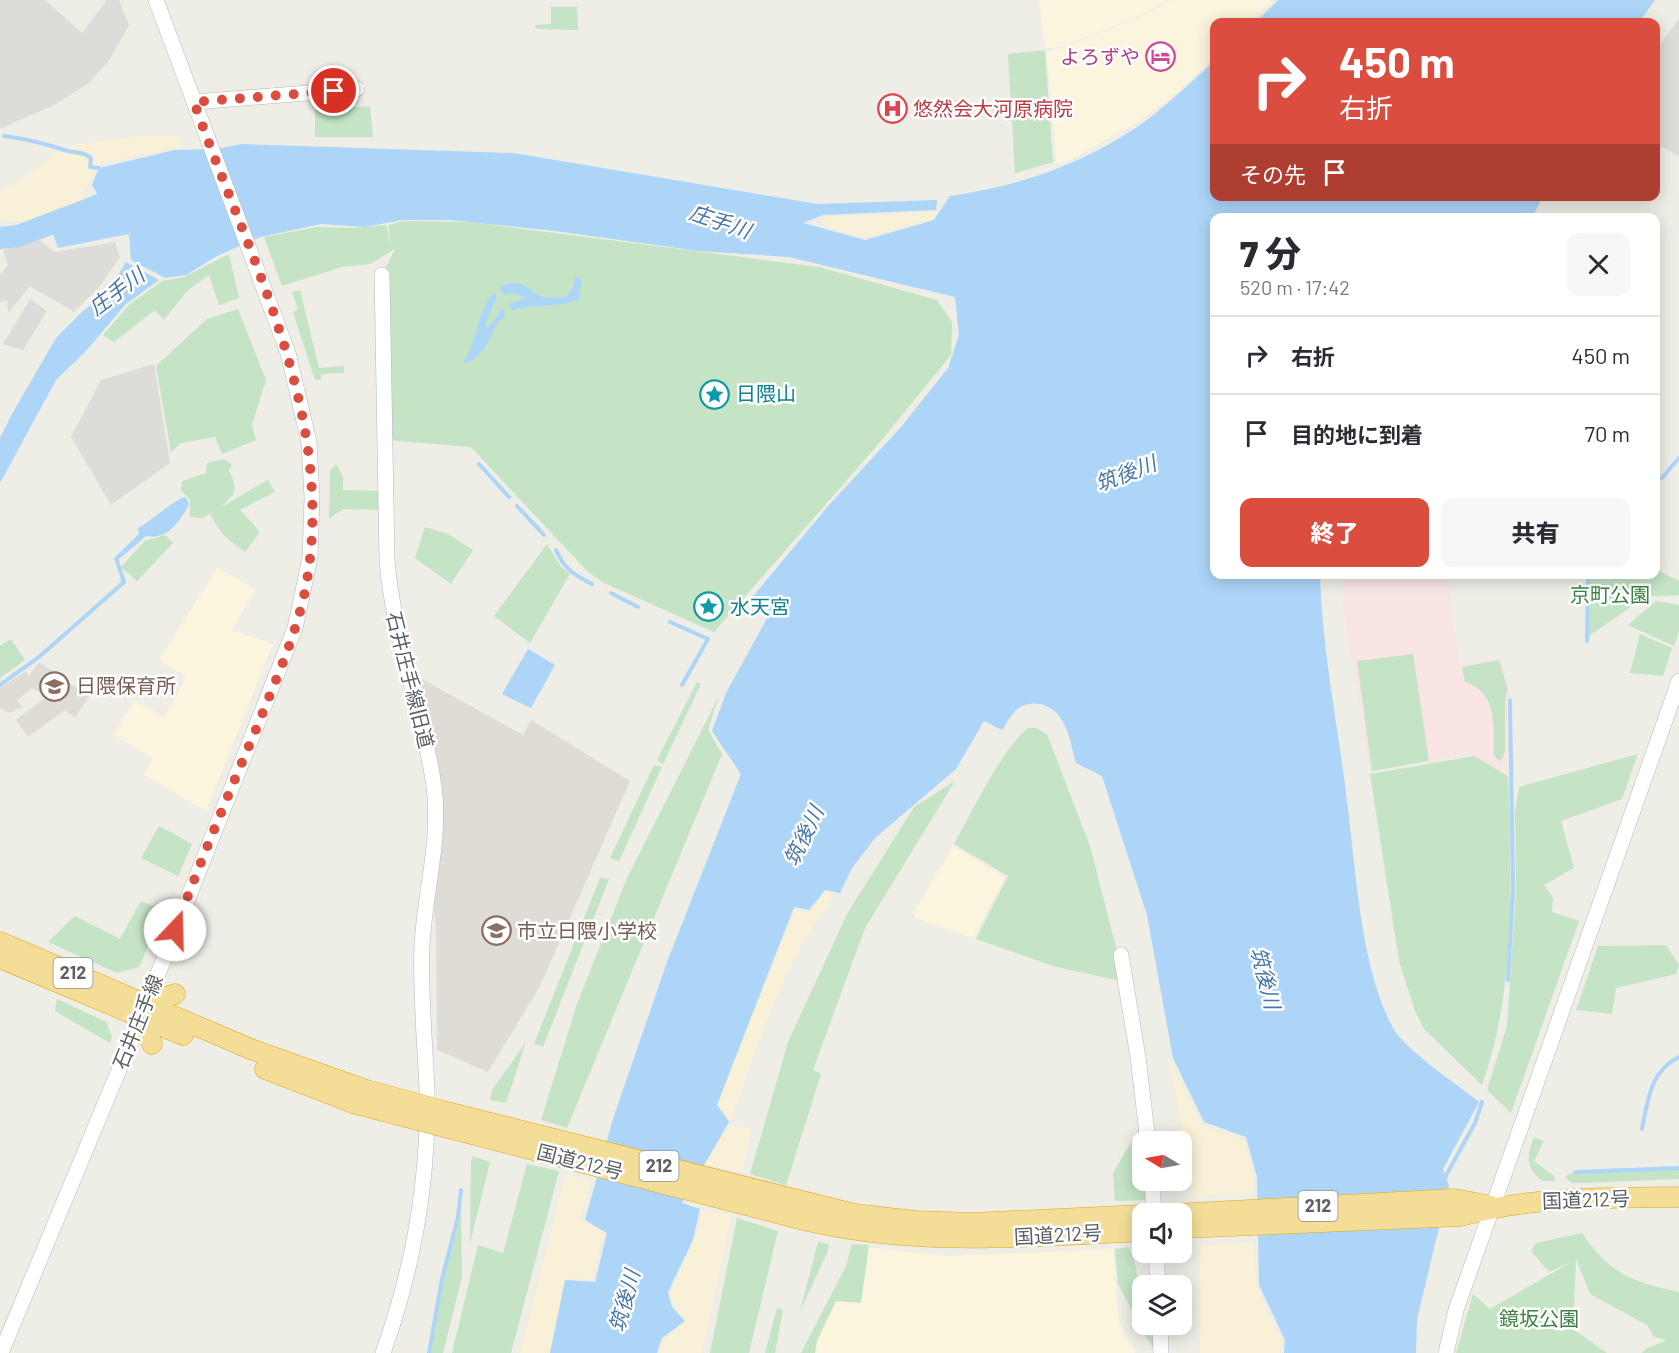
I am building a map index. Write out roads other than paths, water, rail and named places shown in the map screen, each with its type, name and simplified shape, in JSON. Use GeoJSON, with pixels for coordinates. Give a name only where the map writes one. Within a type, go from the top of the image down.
{"type":"FeatureCollection","features":[{"type":"Feature","properties":{"kind":"highway","name":"212"},"geometry":{"type":"LineString","coordinates":[[0,942],[144,1011]]}},
{"type":"Feature","properties":{"kind":"highway","name":"212"},"geometry":{"type":"LineString","coordinates":[[0,958],[144,1011]]}},
{"type":"Feature","properties":{"kind":"highway"},"geometry":{"type":"LineString","coordinates":[[152,1044],[144,1011],[175,994]]}},
{"type":"Feature","properties":{"kind":"highway","name":"国道212号"},"geometry":{"type":"LineString","coordinates":[[144,1011],[263,1054],[358,1096],[802,1211],[961,1238],[1132,1231]]}},
{"type":"Feature","properties":{"kind":"highway","name":"国道212号"},"geometry":{"type":"LineString","coordinates":[[1192,1213],[1494,1206],[1560,1199],[1679,1197]]}},
{"type":"Feature","properties":{"kind":"highway","name":"国道212号"},"geometry":{"type":"LineString","coordinates":[[1192,1227],[1454,1207]]}},
{"type":"Feature","properties":{"kind":"highway","name":"国道212号"},"geometry":{"type":"LineString","coordinates":[[854,1221],[972,1223],[1132,1216]]}},
{"type":"Feature","properties":{"kind":"street","name":"石井庄手線"},"geometry":{"type":"LineString","coordinates":[[145,0],[176,82],[194,102]]}},
{"type":"Feature","properties":{"kind":"street","name":"石井庄手線"},"geometry":{"type":"LineString","coordinates":[[2,1353],[144,1011],[295,628],[305,592],[310,558],[312,498],[310,452],[288,353],[156,0]]}},
{"type":"Feature","properties":{"kind":"street"},"geometry":{"type":"LineString","coordinates":[[194,102],[357,89]]}},
{"type":"Feature","properties":{"kind":"street","name":"石井庄手線旧道"},"geometry":{"type":"LineString","coordinates":[[382,274],[387,560],[390,600],[434,789],[436,829],[422,945],[426,1084],[423,1192],[402,1294],[383,1353]]}},
{"type":"Feature","properties":{"kind":"street"},"geometry":{"type":"LineString","coordinates":[[1446,1353],[1456,1310],[1679,681]]}},
{"type":"Feature","properties":{"kind":"street"},"geometry":{"type":"LineString","coordinates":[[1121,955],[1147,1131]]}},
{"type":"Feature","properties":{"kind":"street"},"geometry":{"type":"LineString","coordinates":[[1160,1335],[1161,1353]]}},
{"type":"Feature","properties":{"kind":"water"},"geometry":{"type":"Polygon","coordinates":[[[1278,0],[1655,0],[1642,18],[1260,18],[1278,0]]]}},
{"type":"Feature","properties":{"kind":"water","name":"筑後川"},"geometry":{"type":"Polygon","coordinates":[[[1210,65],[1210,201],[1541,201],[1534,213],[1210,213],[1210,579],[1320,579],[1327,660],[1357,887],[1373,976],[1382,1004],[1399,1037],[1420,1057],[1479,1102],[1443,1169],[1449,1186],[1417,1319],[1416,1353],[1284,1353],[1285,1340],[1259,1285],[1257,1177],[1246,1137],[1204,1122],[1173,1058],[1147,915],[1102,776],[1076,763],[1069,737],[1059,716],[1044,705],[1032,704],[1016,710],[1002,730],[984,721],[956,769],[875,838],[852,868],[840,893],[825,890],[809,910],[794,907],[717,1105],[729,1122],[682,1203],[700,1209],[693,1240],[668,1292],[672,1307],[685,1321],[662,1338],[657,1353],[550,1353],[565,1280],[595,1282],[607,1233],[585,1220],[613,1119],[667,962],[741,774],[712,731],[726,693],[771,611],[750,600],[829,505],[901,427],[948,368],[959,335],[955,297],[789,257],[699,251],[555,231],[451,220],[403,220],[364,227],[321,224],[260,237],[217,256],[186,275],[165,278],[131,260],[129,234],[58,248],[51,228],[67,225],[99,211],[99,197],[92,185],[99,168],[175,150],[217,149],[241,144],[513,153],[818,204],[937,200],[936,210],[823,215],[803,223],[865,240],[934,220],[950,196],[1022,181],[1091,154],[1145,122],[1210,65]]]}},
{"type":"Feature","properties":{"kind":"water"},"geometry":{"type":"Polygon","coordinates":[[[126,262],[159,280],[126,304],[85,352],[56,380],[0,483],[0,438],[12,414],[56,338],[83,311],[108,292],[126,262]]]}},
{"type":"Feature","properties":{"kind":"water"},"geometry":{"type":"Polygon","coordinates":[[[575,277],[582,280],[578,300],[562,304],[512,310],[509,304],[526,298],[513,293],[504,295],[499,288],[507,284],[519,283],[543,297],[558,298],[567,296],[573,288],[575,277]]]}},
{"type":"Feature","properties":{"kind":"water"},"geometry":{"type":"Polygon","coordinates":[[[494,292],[497,296],[485,326],[488,328],[503,308],[505,316],[495,328],[481,353],[466,364],[464,361],[469,353],[484,307],[494,292]]]}},
{"type":"Feature","properties":{"kind":"water"},"geometry":{"type":"Polygon","coordinates":[[[186,497],[189,505],[172,528],[161,535],[146,536],[117,561],[113,559],[139,534],[138,528],[186,497]]]}},
{"type":"Feature","properties":{"kind":"water"},"geometry":{"type":"Polygon","coordinates":[[[1594,584],[1620,585],[1620,598],[1594,599],[1594,584]]]}},
{"type":"Feature","properties":{"kind":"water"},"geometry":{"type":"Polygon","coordinates":[[[528,649],[555,665],[531,708],[502,694],[528,649]]]}},
{"type":"Feature","properties":{"kind":"waterway"},"geometry":{"type":"LineString","coordinates":[[4,136],[85,154],[91,158],[90,167],[99,168]]}},
{"type":"Feature","properties":{"kind":"waterway","name":"庄手川"},"geometry":{"type":"LineString","coordinates":[[0,238],[18,236],[118,198],[126,199]]}},
{"type":"Feature","properties":{"kind":"waterway"},"geometry":{"type":"LineString","coordinates":[[1662,478],[1679,458]]}},
{"type":"Feature","properties":{"kind":"waterway"},"geometry":{"type":"LineString","coordinates":[[479,464],[509,497]]}},
{"type":"Feature","properties":{"kind":"waterway"},"geometry":{"type":"LineString","coordinates":[[517,506],[544,535]]}},
{"type":"Feature","properties":{"kind":"waterway"},"geometry":{"type":"LineString","coordinates":[[556,550],[570,571],[592,584]]}},
{"type":"Feature","properties":{"kind":"waterway"},"geometry":{"type":"LineString","coordinates":[[0,685],[39,657],[124,582],[117,561]]}},
{"type":"Feature","properties":{"kind":"waterway"},"geometry":{"type":"LineString","coordinates":[[1587,641],[1588,579]]}},
{"type":"Feature","properties":{"kind":"waterway"},"geometry":{"type":"LineString","coordinates":[[611,593],[638,607]]}},
{"type":"Feature","properties":{"kind":"waterway"},"geometry":{"type":"LineString","coordinates":[[670,622],[708,639],[682,685]]}},
{"type":"Feature","properties":{"kind":"waterway"},"geometry":{"type":"LineString","coordinates":[[1508,980],[1513,889],[1510,700]]}},
{"type":"Feature","properties":{"kind":"waterway"},"geometry":{"type":"LineString","coordinates":[[1642,1129],[1656,1078],[1669,1063],[1679,1057]]}},
{"type":"Feature","properties":{"kind":"waterway"},"geometry":{"type":"LineString","coordinates":[[1443,1181],[1475,1123],[1482,1102]]}},
{"type":"Feature","properties":{"kind":"waterway"},"geometry":{"type":"LineString","coordinates":[[1575,1172],[1679,1168]]}},
{"type":"Feature","properties":{"kind":"waterway"},"geometry":{"type":"LineString","coordinates":[[429,1353],[442,1279],[458,1217],[461,1190]]}},
{"type":"Feature","properties":{"kind":"place","name":"よろずや"},"geometry":{"type":"Point","coordinates":[1161,57]}},
{"type":"Feature","properties":{"kind":"place","name":"悠然会大河原病院"},"geometry":{"type":"Point","coordinates":[892,109]}},
{"type":"Feature","properties":{"kind":"place","name":"日隈山"},"geometry":{"type":"Point","coordinates":[715,394]}},
{"type":"Feature","properties":{"kind":"place","name":"水天宮"},"geometry":{"type":"Point","coordinates":[709,607]}},
{"type":"Feature","properties":{"kind":"place","name":"日隈保育所"},"geometry":{"type":"Point","coordinates":[55,686]}},
{"type":"Feature","properties":{"kind":"place","name":"市立日隈小学校"},"geometry":{"type":"Point","coordinates":[496,931]}},
{"type":"Feature","properties":{"kind":"park label","name":"京町公園"},"geometry":{"type":"Point","coordinates":[1610,595]}},
{"type":"Feature","properties":{"kind":"park label","name":"鏡坂公園"},"geometry":{"type":"Point","coordinates":[1539,1319]}}]}
